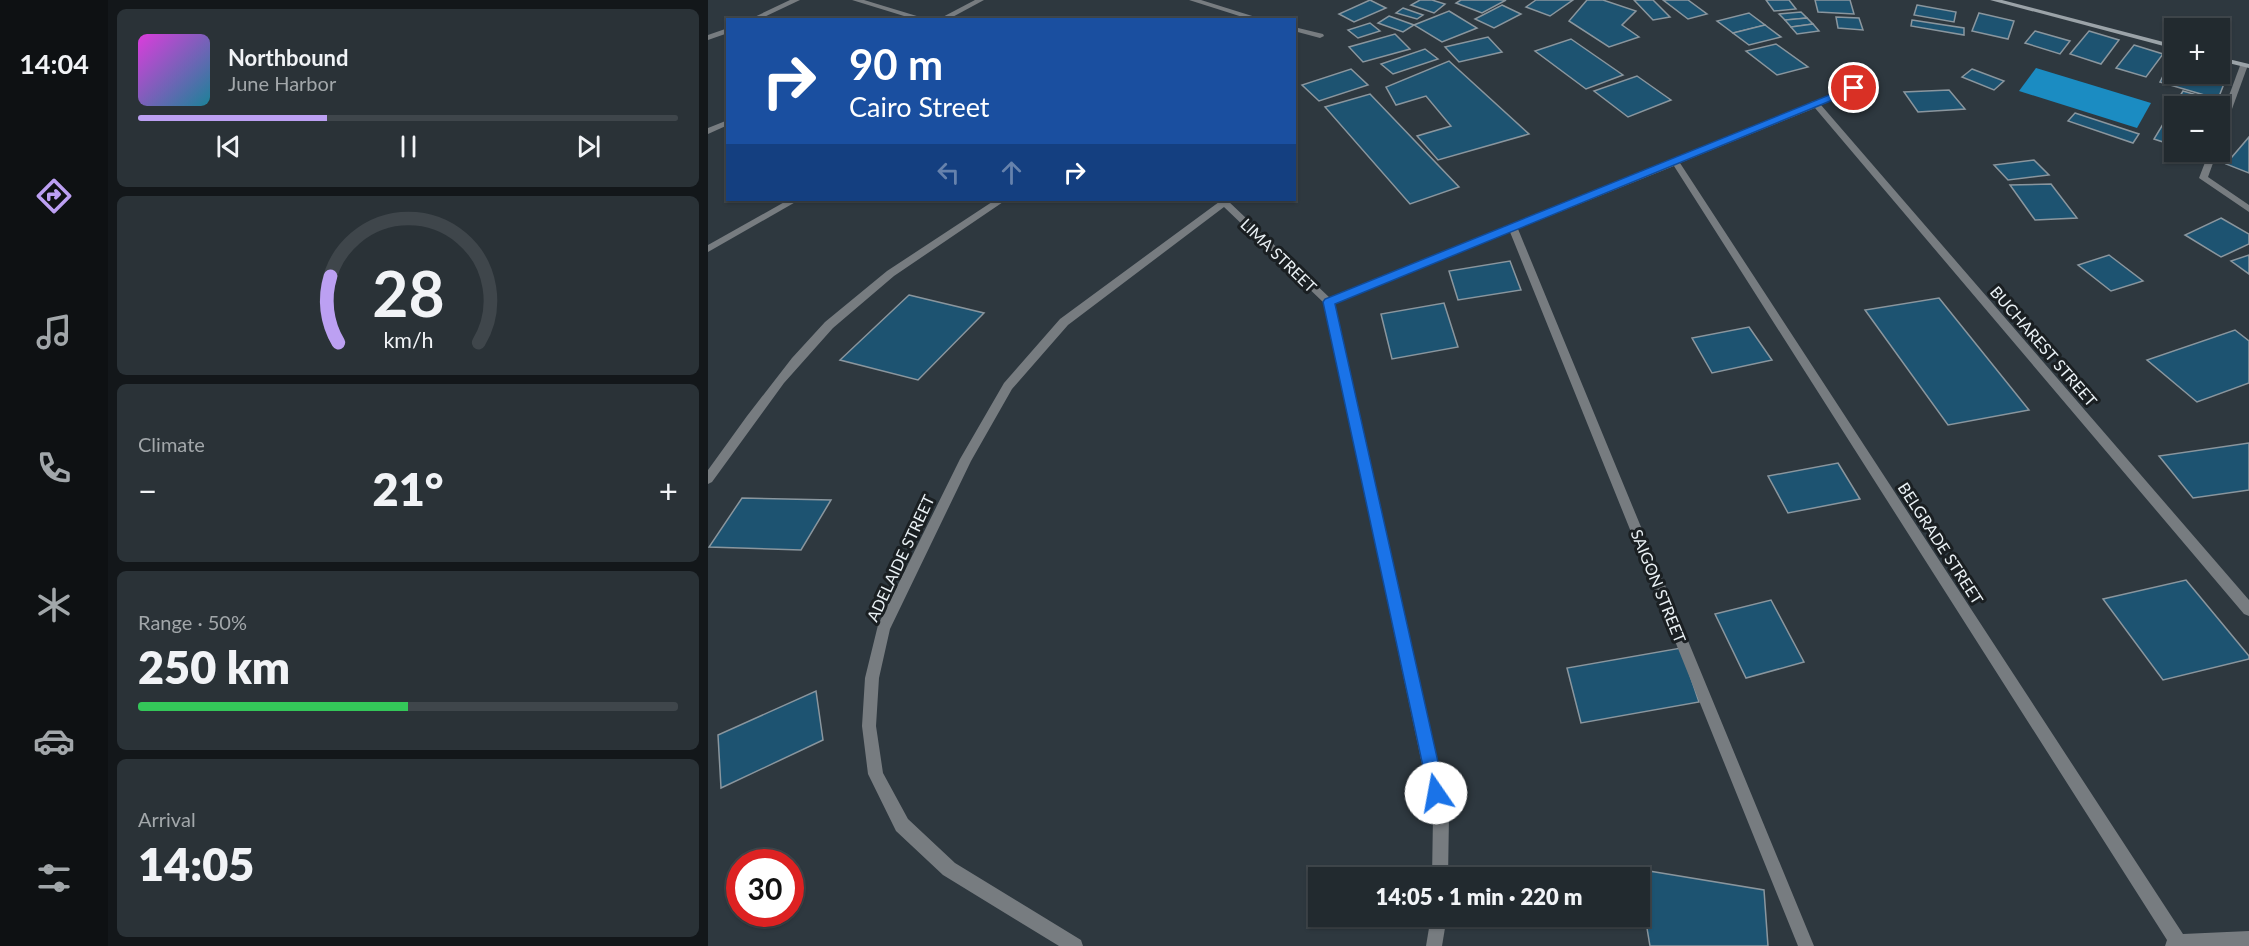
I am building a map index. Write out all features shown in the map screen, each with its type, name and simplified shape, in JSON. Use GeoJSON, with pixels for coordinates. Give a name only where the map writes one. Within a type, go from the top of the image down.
{"type":"FeatureCollection","features":[{"type":"Feature","properties":{"kind":"main road"},"geometry":{"type":"LineString","coordinates":[[1994,0],[2164,44]]}},
{"type":"Feature","properties":{"kind":"main road"},"geometry":{"type":"LineString","coordinates":[[2230,62],[2247,66]]}},
{"type":"Feature","properties":{"kind":"street"},"geometry":{"type":"LineString","coordinates":[[756,18],[796,0]]}},
{"type":"Feature","properties":{"kind":"street"},"geometry":{"type":"LineString","coordinates":[[856,0],[920,18]]}},
{"type":"Feature","properties":{"kind":"street"},"geometry":{"type":"LineString","coordinates":[[944,18],[980,0]]}},
{"type":"Feature","properties":{"kind":"street"},"geometry":{"type":"LineString","coordinates":[[1193,0],[1255,18]]}},
{"type":"Feature","properties":{"kind":"street"},"geometry":{"type":"LineString","coordinates":[[1296,29],[1320,36]]}},
{"type":"Feature","properties":{"kind":"street"},"geometry":{"type":"LineString","coordinates":[[708,38],[726,31]]}},
{"type":"Feature","properties":{"kind":"street"},"geometry":{"type":"LineString","coordinates":[[2230,107],[2247,66]]}},
{"type":"Feature","properties":{"kind":"street"},"geometry":{"type":"LineString","coordinates":[[1329,302],[1874,81]]}},
{"type":"Feature","properties":{"kind":"street","name":"BUCHAREST STREET"},"geometry":{"type":"LineString","coordinates":[[1815,103],[2249,610]]}},
{"type":"Feature","properties":{"kind":"street"},"geometry":{"type":"LineString","coordinates":[[708,131],[726,123]]}},
{"type":"Feature","properties":{"kind":"street","name":"BELGRADE STREET"},"geometry":{"type":"LineString","coordinates":[[1675,161],[2176,945]]}},
{"type":"Feature","properties":{"kind":"street"},"geometry":{"type":"LineString","coordinates":[[2209,162],[2203,178],[2249,209]]}},
{"type":"Feature","properties":{"kind":"street"},"geometry":{"type":"LineString","coordinates":[[708,249],[793,201]]}},
{"type":"Feature","properties":{"kind":"street"},"geometry":{"type":"LineString","coordinates":[[708,479],[794,363],[830,325],[898,267],[999,201]]}},
{"type":"Feature","properties":{"kind":"street","name":"LIMA STREET"},"geometry":{"type":"LineString","coordinates":[[1223,201],[1329,302],[1441,816],[1440,867]]}},
{"type":"Feature","properties":{"kind":"street","name":"ADELAIDE STREET"},"geometry":{"type":"LineString","coordinates":[[1075,946],[949,869],[902,825],[876,774],[869,726],[872,678],[883,629],[966,459],[1008,386],[1064,322],[1223,201]]}},
{"type":"Feature","properties":{"kind":"street","name":"SAIGON STREET"},"geometry":{"type":"LineString","coordinates":[[1513,227],[1806,946]]}},
{"type":"Feature","properties":{"kind":"street"},"geometry":{"type":"LineString","coordinates":[[1434,946],[1437,927]]}},
{"type":"Feature","properties":{"kind":"street"},"geometry":{"type":"LineString","coordinates":[[2176,945],[2249,939]]}},
{"type":"Feature","properties":{"kind":"water"},"geometry":{"type":"Polygon","coordinates":[[[2036,68],[2151,103],[2137,128],[2019,91],[2036,68]]]}},
{"type":"Feature","properties":{"kind":"building"},"geometry":{"type":"Polygon","coordinates":[[[1370,0],[1386,8],[1354,22],[1339,14],[1370,0]]]}},
{"type":"Feature","properties":{"kind":"building"},"geometry":{"type":"Polygon","coordinates":[[[1420,0],[1432,0],[1445,4],[1434,13],[1411,5],[1420,0]]]}},
{"type":"Feature","properties":{"kind":"building"},"geometry":{"type":"Polygon","coordinates":[[[1461,0],[1506,0],[1482,13],[1456,3],[1461,0]]]}},
{"type":"Feature","properties":{"kind":"building"},"geometry":{"type":"Polygon","coordinates":[[[1536,0],[1573,0],[1550,16],[1526,7],[1536,0]]]}},
{"type":"Feature","properties":{"kind":"building"},"geometry":{"type":"Polygon","coordinates":[[[1587,0],[1603,0],[1636,11],[1622,25],[1639,37],[1609,47],[1569,21],[1587,0]]]}},
{"type":"Feature","properties":{"kind":"building"},"geometry":{"type":"Polygon","coordinates":[[[1634,0],[1653,0],[1670,17],[1653,20],[1634,0]]]}},
{"type":"Feature","properties":{"kind":"building"},"geometry":{"type":"Polygon","coordinates":[[[1663,0],[1688,0],[1707,14],[1688,19],[1663,0]]]}},
{"type":"Feature","properties":{"kind":"building"},"geometry":{"type":"Polygon","coordinates":[[[1766,0],[1789,0],[1796,9],[1774,11],[1766,0]]]}},
{"type":"Feature","properties":{"kind":"building"},"geometry":{"type":"Polygon","coordinates":[[[1815,0],[1850,0],[1854,14],[1818,12],[1815,0]]]}},
{"type":"Feature","properties":{"kind":"building"},"geometry":{"type":"Polygon","coordinates":[[[1502,5],[1521,14],[1494,28],[1475,19],[1502,5]]]}},
{"type":"Feature","properties":{"kind":"building"},"geometry":{"type":"Polygon","coordinates":[[[1917,5],[1956,12],[1954,22],[1914,15],[1917,5]]]}},
{"type":"Feature","properties":{"kind":"building"},"geometry":{"type":"Polygon","coordinates":[[[1403,8],[1423,15],[1417,19],[1396,13],[1403,8]]]}},
{"type":"Feature","properties":{"kind":"building"},"geometry":{"type":"Polygon","coordinates":[[[1449,11],[1477,28],[1442,42],[1414,25],[1449,11]]]}},
{"type":"Feature","properties":{"kind":"building"},"geometry":{"type":"Polygon","coordinates":[[[1801,12],[1807,18],[1785,20],[1779,14],[1801,12]]]}},
{"type":"Feature","properties":{"kind":"building"},"geometry":{"type":"Polygon","coordinates":[[[1749,13],[1765,25],[1733,33],[1717,21],[1749,13]]]}},
{"type":"Feature","properties":{"kind":"building"},"geometry":{"type":"Polygon","coordinates":[[[1979,13],[2014,21],[2008,39],[1972,31],[1979,13]]]}},
{"type":"Feature","properties":{"kind":"building"},"geometry":{"type":"Polygon","coordinates":[[[1389,16],[1414,25],[1403,32],[1378,23],[1389,16]]]}},
{"type":"Feature","properties":{"kind":"building"},"geometry":{"type":"Polygon","coordinates":[[[1836,17],[1859,18],[1863,30],[1838,28],[1836,17]]]}},
{"type":"Feature","properties":{"kind":"building"},"geometry":{"type":"Polygon","coordinates":[[[1807,18],[1813,24],[1791,27],[1785,20],[1807,18]]]}},
{"type":"Feature","properties":{"kind":"building"},"geometry":{"type":"Polygon","coordinates":[[[1912,20],[1964,28],[1964,35],[1911,26],[1912,20]]]}},
{"type":"Feature","properties":{"kind":"building"},"geometry":{"type":"Polygon","coordinates":[[[1370,23],[1380,31],[1358,38],[1348,30],[1370,23]]]}},
{"type":"Feature","properties":{"kind":"building"},"geometry":{"type":"Polygon","coordinates":[[[1813,24],[1819,31],[1797,34],[1791,27],[1813,24]]]}},
{"type":"Feature","properties":{"kind":"building"},"geometry":{"type":"Polygon","coordinates":[[[1765,25],[1781,37],[1749,45],[1733,33],[1765,25]]]}},
{"type":"Feature","properties":{"kind":"building"},"geometry":{"type":"Polygon","coordinates":[[[2035,31],[2070,41],[2060,54],[2025,43],[2035,31]]]}},
{"type":"Feature","properties":{"kind":"building"},"geometry":{"type":"Polygon","coordinates":[[[2089,31],[2119,40],[2101,64],[2070,54],[2089,31]]]}},
{"type":"Feature","properties":{"kind":"building"},"geometry":{"type":"Polygon","coordinates":[[[1395,34],[1410,49],[1363,62],[1349,47],[1395,34]]]}},
{"type":"Feature","properties":{"kind":"building"},"geometry":{"type":"Polygon","coordinates":[[[1488,37],[1502,52],[1459,62],[1445,47],[1488,37]]]}},
{"type":"Feature","properties":{"kind":"building"},"geometry":{"type":"Polygon","coordinates":[[[1571,39],[1623,75],[1586,89],[1535,51],[1571,39]]]}},
{"type":"Feature","properties":{"kind":"building"},"geometry":{"type":"Polygon","coordinates":[[[1776,44],[1808,67],[1777,75],[1746,51],[1776,44]]]}},
{"type":"Feature","properties":{"kind":"building"},"geometry":{"type":"Polygon","coordinates":[[[2134,45],[2163,54],[2146,77],[2116,68],[2134,45]]]}},
{"type":"Feature","properties":{"kind":"building"},"geometry":{"type":"Polygon","coordinates":[[[1425,49],[1438,59],[1393,74],[1381,64],[1425,49]]]}},
{"type":"Feature","properties":{"kind":"building"},"geometry":{"type":"Polygon","coordinates":[[[1449,61],[1529,134],[1438,160],[1417,136],[1451,126],[1426,96],[1396,105],[1386,87],[1449,61]]]}},
{"type":"Feature","properties":{"kind":"building"},"geometry":{"type":"Polygon","coordinates":[[[1351,69],[1368,85],[1319,101],[1302,85],[1351,69]]]}},
{"type":"Feature","properties":{"kind":"building"},"geometry":{"type":"Polygon","coordinates":[[[1972,69],[2004,81],[1994,90],[1962,77],[1972,69]]]}},
{"type":"Feature","properties":{"kind":"building"},"geometry":{"type":"Polygon","coordinates":[[[1637,76],[1671,100],[1628,117],[1594,91],[1637,76]]]}},
{"type":"Feature","properties":{"kind":"building"},"geometry":{"type":"Polygon","coordinates":[[[2167,84],[2224,84],[2219,96],[2208,96],[2167,84]]]}},
{"type":"Feature","properties":{"kind":"building"},"geometry":{"type":"Polygon","coordinates":[[[1949,90],[1965,109],[1918,112],[1904,92],[1949,90]]]}},
{"type":"Feature","properties":{"kind":"building"},"geometry":{"type":"Polygon","coordinates":[[[2183,91],[2200,96],[2180,96],[2183,91]]]}},
{"type":"Feature","properties":{"kind":"building"},"geometry":{"type":"Polygon","coordinates":[[[1370,94],[1459,187],[1410,204],[1325,107],[1370,94]]]}},
{"type":"Feature","properties":{"kind":"building"},"geometry":{"type":"Polygon","coordinates":[[[2075,113],[2139,134],[2133,143],[2068,121],[2075,113]]]}},
{"type":"Feature","properties":{"kind":"building"},"geometry":{"type":"Polygon","coordinates":[[[2164,122],[2164,142],[2154,139],[2164,122]]]}},
{"type":"Feature","properties":{"kind":"building"},"geometry":{"type":"Polygon","coordinates":[[[2249,137],[2249,173],[2226,164],[2249,137]]]}},
{"type":"Feature","properties":{"kind":"building"},"geometry":{"type":"Polygon","coordinates":[[[2034,160],[2049,175],[2008,180],[1994,165],[2034,160]]]}},
{"type":"Feature","properties":{"kind":"building"},"geometry":{"type":"Polygon","coordinates":[[[2051,184],[2077,218],[2035,220],[2010,185],[2051,184]]]}},
{"type":"Feature","properties":{"kind":"building"},"geometry":{"type":"Polygon","coordinates":[[[2221,218],[2249,234],[2249,244],[2221,257],[2185,235],[2221,218]]]}},
{"type":"Feature","properties":{"kind":"building"},"geometry":{"type":"Polygon","coordinates":[[[2109,255],[2143,281],[2111,291],[2078,265],[2109,255]]]}},
{"type":"Feature","properties":{"kind":"building"},"geometry":{"type":"Polygon","coordinates":[[[2249,255],[2249,274],[2231,261],[2249,255]]]}},
{"type":"Feature","properties":{"kind":"building"},"geometry":{"type":"Polygon","coordinates":[[[1510,261],[1521,290],[1458,300],[1449,271],[1510,261]]]}},
{"type":"Feature","properties":{"kind":"building"},"geometry":{"type":"Polygon","coordinates":[[[909,295],[984,313],[918,380],[840,360],[909,295]]]}},
{"type":"Feature","properties":{"kind":"building"},"geometry":{"type":"Polygon","coordinates":[[[1939,298],[2029,410],[1948,425],[1865,310],[1939,298]]]}},
{"type":"Feature","properties":{"kind":"building"},"geometry":{"type":"Polygon","coordinates":[[[1444,303],[1458,347],[1392,359],[1381,314],[1444,303]]]}},
{"type":"Feature","properties":{"kind":"building"},"geometry":{"type":"Polygon","coordinates":[[[1749,327],[1772,360],[1712,373],[1692,338],[1749,327]]]}},
{"type":"Feature","properties":{"kind":"building"},"geometry":{"type":"Polygon","coordinates":[[[2235,330],[2249,341],[2249,383],[2197,402],[2147,360],[2235,330]]]}},
{"type":"Feature","properties":{"kind":"building"},"geometry":{"type":"Polygon","coordinates":[[[2249,443],[2249,490],[2193,498],[2159,456],[2249,443]]]}},
{"type":"Feature","properties":{"kind":"building"},"geometry":{"type":"Polygon","coordinates":[[[1838,463],[1860,499],[1788,513],[1768,476],[1838,463]]]}},
{"type":"Feature","properties":{"kind":"building"},"geometry":{"type":"Polygon","coordinates":[[[742,498],[831,500],[801,550],[709,547],[742,498]]]}},
{"type":"Feature","properties":{"kind":"building"},"geometry":{"type":"Polygon","coordinates":[[[2186,580],[2249,656],[2249,659],[2163,680],[2103,599],[2186,580]]]}},
{"type":"Feature","properties":{"kind":"building"},"geometry":{"type":"Polygon","coordinates":[[[1771,600],[1804,662],[1746,678],[1715,614],[1771,600]]]}},
{"type":"Feature","properties":{"kind":"building"},"geometry":{"type":"Polygon","coordinates":[[[1681,648],[1699,702],[1581,723],[1567,668],[1681,648]]]}},
{"type":"Feature","properties":{"kind":"building"},"geometry":{"type":"Polygon","coordinates":[[[816,691],[823,740],[721,788],[718,735],[816,691]]]}},
{"type":"Feature","properties":{"kind":"building"},"geometry":{"type":"Polygon","coordinates":[[[1650,871],[1764,890],[1768,946],[1650,946],[1647,927],[1650,927],[1650,871]]]}},
{"type":"Feature","properties":{"kind":"route"},"geometry":{"type":"LineString","coordinates":[[1436,793],[1329,302],[1854,88]]}}]}
